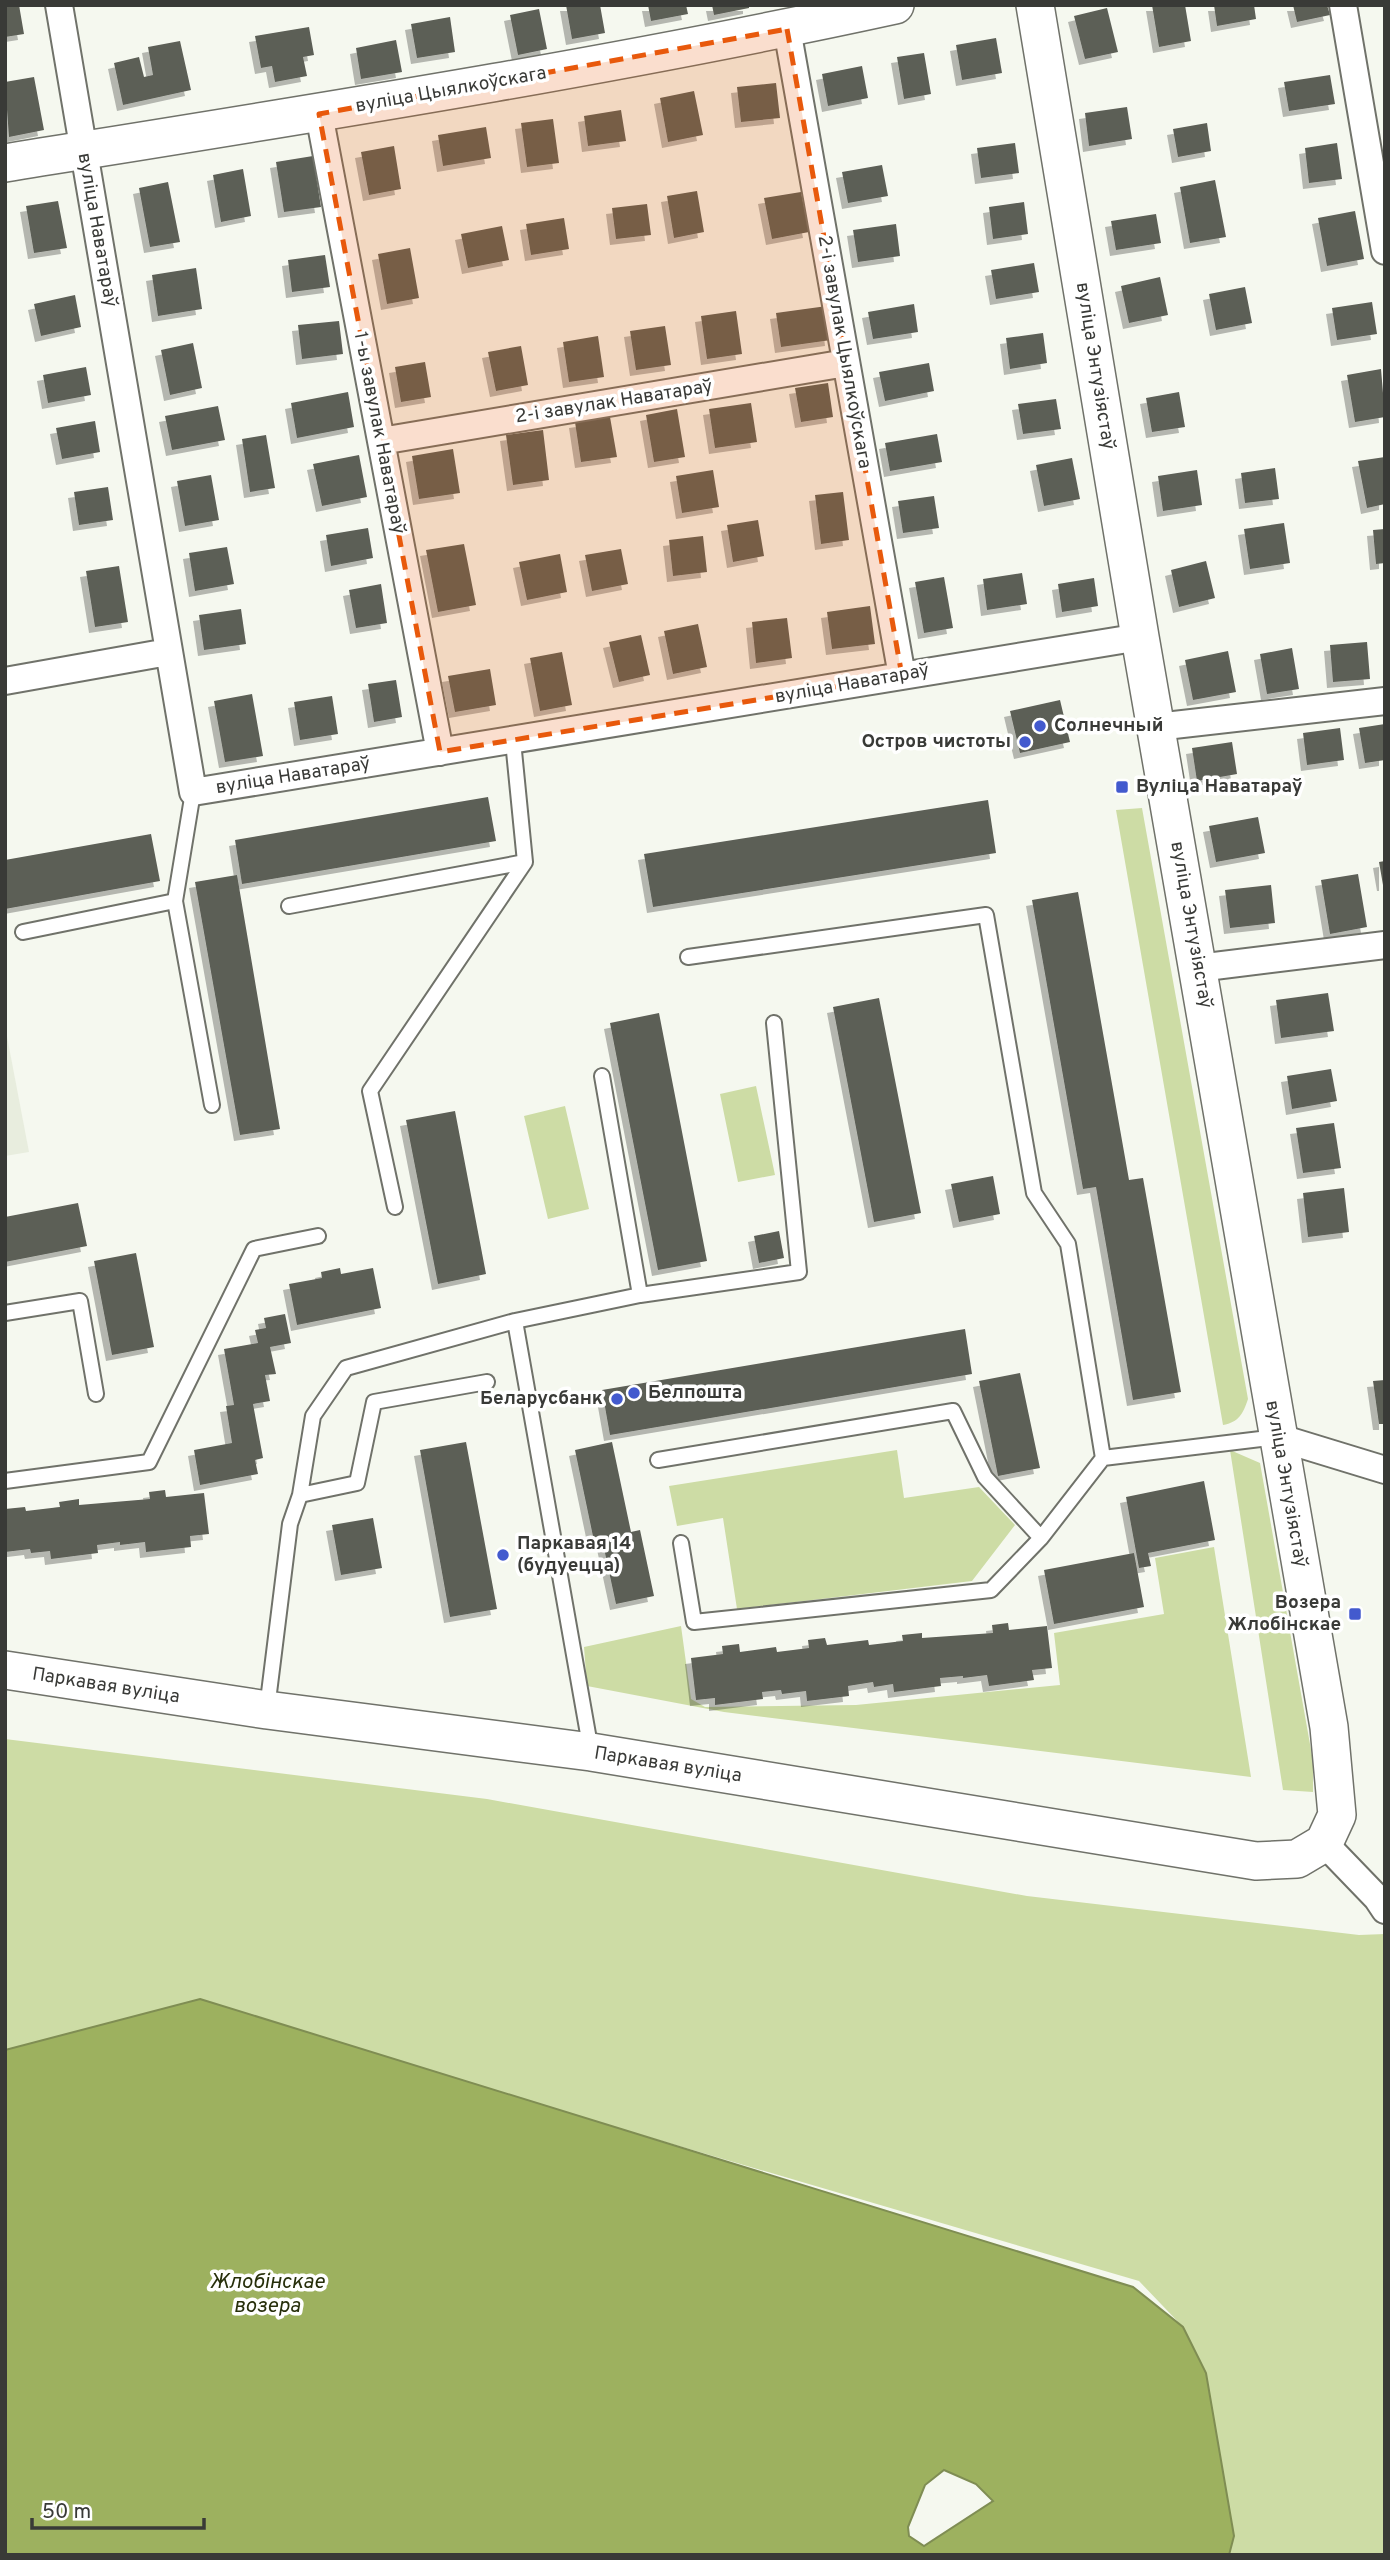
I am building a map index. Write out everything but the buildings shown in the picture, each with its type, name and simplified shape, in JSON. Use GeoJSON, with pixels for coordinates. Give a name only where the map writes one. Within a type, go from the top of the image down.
{"type":"FeatureCollection","features":[{"type":"Feature","properties":{"kind":"main road","name":"вуліца Цыялкоўскага"},"geometry":{"type":"LineString","coordinates":[[5,163],[319,114],[787,29],[895,5]]}},
{"type":"Feature","properties":{"kind":"main road","name":"вуліца Энтузіястаў"},"geometry":{"type":"LineString","coordinates":[[1035,5],[1140,637],[1329,1727],[1337,1815],[1324,1843]]}},
{"type":"Feature","properties":{"kind":"main road","name":"Паркавая вуліца"},"geometry":{"type":"LineString","coordinates":[[5,1671],[267,1710],[591,1752],[1256,1861],[1297,1859],[1324,1843]]}},
{"type":"Feature","properties":{"kind":"street","name":"вуліца Наватараў"},"geometry":{"type":"LineString","coordinates":[[59,5],[192,792],[1140,637]]}},
{"type":"Feature","properties":{"kind":"street"},"geometry":{"type":"LineString","coordinates":[[1343,5],[1385,251]]}},
{"type":"Feature","properties":{"kind":"street","name":"2-і завулак Цыялкоўскага"},"geometry":{"type":"LineString","coordinates":[[787,29],[902,676]]}},
{"type":"Feature","properties":{"kind":"street","name":"1-ы завулак Наватараў"},"geometry":{"type":"LineString","coordinates":[[319,114],[440,752]]}},
{"type":"Feature","properties":{"kind":"street","name":"2-і завулак Наватараў"},"geometry":{"type":"LineString","coordinates":[[381,441],[846,363]]}},
{"type":"Feature","properties":{"kind":"street"},"geometry":{"type":"LineString","coordinates":[[5,681],[168,652]]}},
{"type":"Feature","properties":{"kind":"street"},"geometry":{"type":"LineString","coordinates":[[1156,727],[1385,701]]}},
{"type":"Feature","properties":{"kind":"street"},"geometry":{"type":"LineString","coordinates":[[1198,968],[1385,945]]}},
{"type":"Feature","properties":{"kind":"street"},"geometry":{"type":"LineString","coordinates":[[1277,1437],[1385,1470]]}},
{"type":"Feature","properties":{"kind":"street"},"geometry":{"type":"LineString","coordinates":[[1324,1843],[1377,1898],[1385,1910]]}},
{"type":"Feature","properties":{"kind":"lane"},"geometry":{"type":"LineString","coordinates":[[395,1207],[370,1091],[526,862],[513,741]]}},
{"type":"Feature","properties":{"kind":"lane"},"geometry":{"type":"LineString","coordinates":[[192,792],[175,901],[212,1105]]}},
{"type":"Feature","properties":{"kind":"lane"},"geometry":{"type":"LineString","coordinates":[[289,906],[526,862]]}},
{"type":"Feature","properties":{"kind":"lane"},"geometry":{"type":"LineString","coordinates":[[23,932],[175,901]]}},
{"type":"Feature","properties":{"kind":"lane"},"geometry":{"type":"LineString","coordinates":[[688,957],[986,915],[1034,1193],[1068,1244],[1103,1458]]}},
{"type":"Feature","properties":{"kind":"lane"},"geometry":{"type":"LineString","coordinates":[[267,1710],[290,1524],[300,1495],[313,1416],[346,1368],[515,1321],[640,1295],[799,1272],[774,1023]]}},
{"type":"Feature","properties":{"kind":"lane"},"geometry":{"type":"LineString","coordinates":[[602,1076],[640,1295]]}},
{"type":"Feature","properties":{"kind":"lane"},"geometry":{"type":"LineString","coordinates":[[5,1481],[149,1462],[254,1249],[318,1236]]}},
{"type":"Feature","properties":{"kind":"lane"},"geometry":{"type":"LineString","coordinates":[[5,1313],[80,1301],[96,1394]]}},
{"type":"Feature","properties":{"kind":"lane"},"geometry":{"type":"LineString","coordinates":[[515,1321],[535,1448],[591,1752]]}},
{"type":"Feature","properties":{"kind":"lane"},"geometry":{"type":"LineString","coordinates":[[300,1495],[358,1483],[374,1402],[487,1382]]}},
{"type":"Feature","properties":{"kind":"lane"},"geometry":{"type":"LineString","coordinates":[[658,1460],[953,1411],[985,1477],[1041,1538]]}},
{"type":"Feature","properties":{"kind":"lane"},"geometry":{"type":"LineString","coordinates":[[681,1543],[694,1622],[991,1590],[1041,1538],[1103,1458],[1277,1437]]}},
{"type":"Feature","properties":{"kind":"highlighted area"},"geometry":{"type":"Polygon","coordinates":[[[787,29],[902,676],[440,752],[319,114],[787,29]]]}},
{"type":"Feature","properties":{"kind":"shaded area"},"geometry":{"type":"Polygon","coordinates":[[[1142,808],[1248,1399],[1240,1416],[1223,1425],[1116,810],[1142,808]]]}},
{"type":"Feature","properties":{"kind":"shaded area"},"geometry":{"type":"Polygon","coordinates":[[[5,1026],[29,1152],[5,1156],[5,1026]]]}},
{"type":"Feature","properties":{"kind":"shaded area"},"geometry":{"type":"Polygon","coordinates":[[[756,1086],[775,1175],[738,1182],[720,1094],[756,1086]]]}},
{"type":"Feature","properties":{"kind":"shaded area"},"geometry":{"type":"Polygon","coordinates":[[[565,1106],[589,1209],[548,1219],[524,1116],[565,1106]]]}},
{"type":"Feature","properties":{"kind":"shaded area"},"geometry":{"type":"Polygon","coordinates":[[[897,1450],[904,1498],[979,1487],[1015,1525],[972,1581],[737,1609],[723,1518],[677,1526],[669,1486],[897,1450]]]}},
{"type":"Feature","properties":{"kind":"shaded area"},"geometry":{"type":"Polygon","coordinates":[[[1230,1450],[1260,1463],[1313,1761],[1313,1792],[1283,1790],[1230,1450]]]}},
{"type":"Feature","properties":{"kind":"shaded area"},"geometry":{"type":"Polygon","coordinates":[[[1214,1547],[1251,1777],[724,1712],[587,1686],[584,1647],[681,1626],[691,1699],[705,1707],[856,1705],[1060,1685],[1054,1633],[1164,1614],[1155,1558],[1214,1547]]]}},
{"type":"Feature","properties":{"kind":"shaded area"},"geometry":{"type":"Polygon","coordinates":[[[5,1739],[487,1799],[1027,1896],[1359,1935],[1385,1934],[1385,2555],[1221,2555],[1206,2373],[1183,2327],[1139,2281],[594,2121],[200,1999],[5,2050],[5,1739]]]}},
{"type":"Feature","properties":{"kind":"water","name":"Жлобінскае возера"},"geometry":{"type":"Polygon","coordinates":[[[200,1999],[1133,2287],[1183,2327],[1206,2373],[1234,2536],[1229,2555],[5,2555],[5,2050],[200,1999]],[[944,2470],[925,2485],[908,2527],[909,2536],[924,2546],[993,2501],[976,2484],[944,2470]]]}},
{"type":"Feature","properties":{"kind":"place","name":"Солнечный"},"geometry":{"type":"Point","coordinates":[1040,726]}},
{"type":"Feature","properties":{"kind":"place","name":"Остров чистоты"},"geometry":{"type":"Point","coordinates":[1025,742]}},
{"type":"Feature","properties":{"kind":"place","name":"Вуліца Наватараў"},"geometry":{"type":"Point","coordinates":[1122,787]}},
{"type":"Feature","properties":{"kind":"place","name":"Белпошта"},"geometry":{"type":"Point","coordinates":[634,1393]}},
{"type":"Feature","properties":{"kind":"place","name":"Беларусбанк"},"geometry":{"type":"Point","coordinates":[617,1399]}},
{"type":"Feature","properties":{"kind":"place","name":"Паркавая 14 (будуецца)"},"geometry":{"type":"Point","coordinates":[503,1555]}},
{"type":"Feature","properties":{"kind":"place","name":"Возера Жлобінскае"},"geometry":{"type":"Point","coordinates":[1355,1614]}}]}
